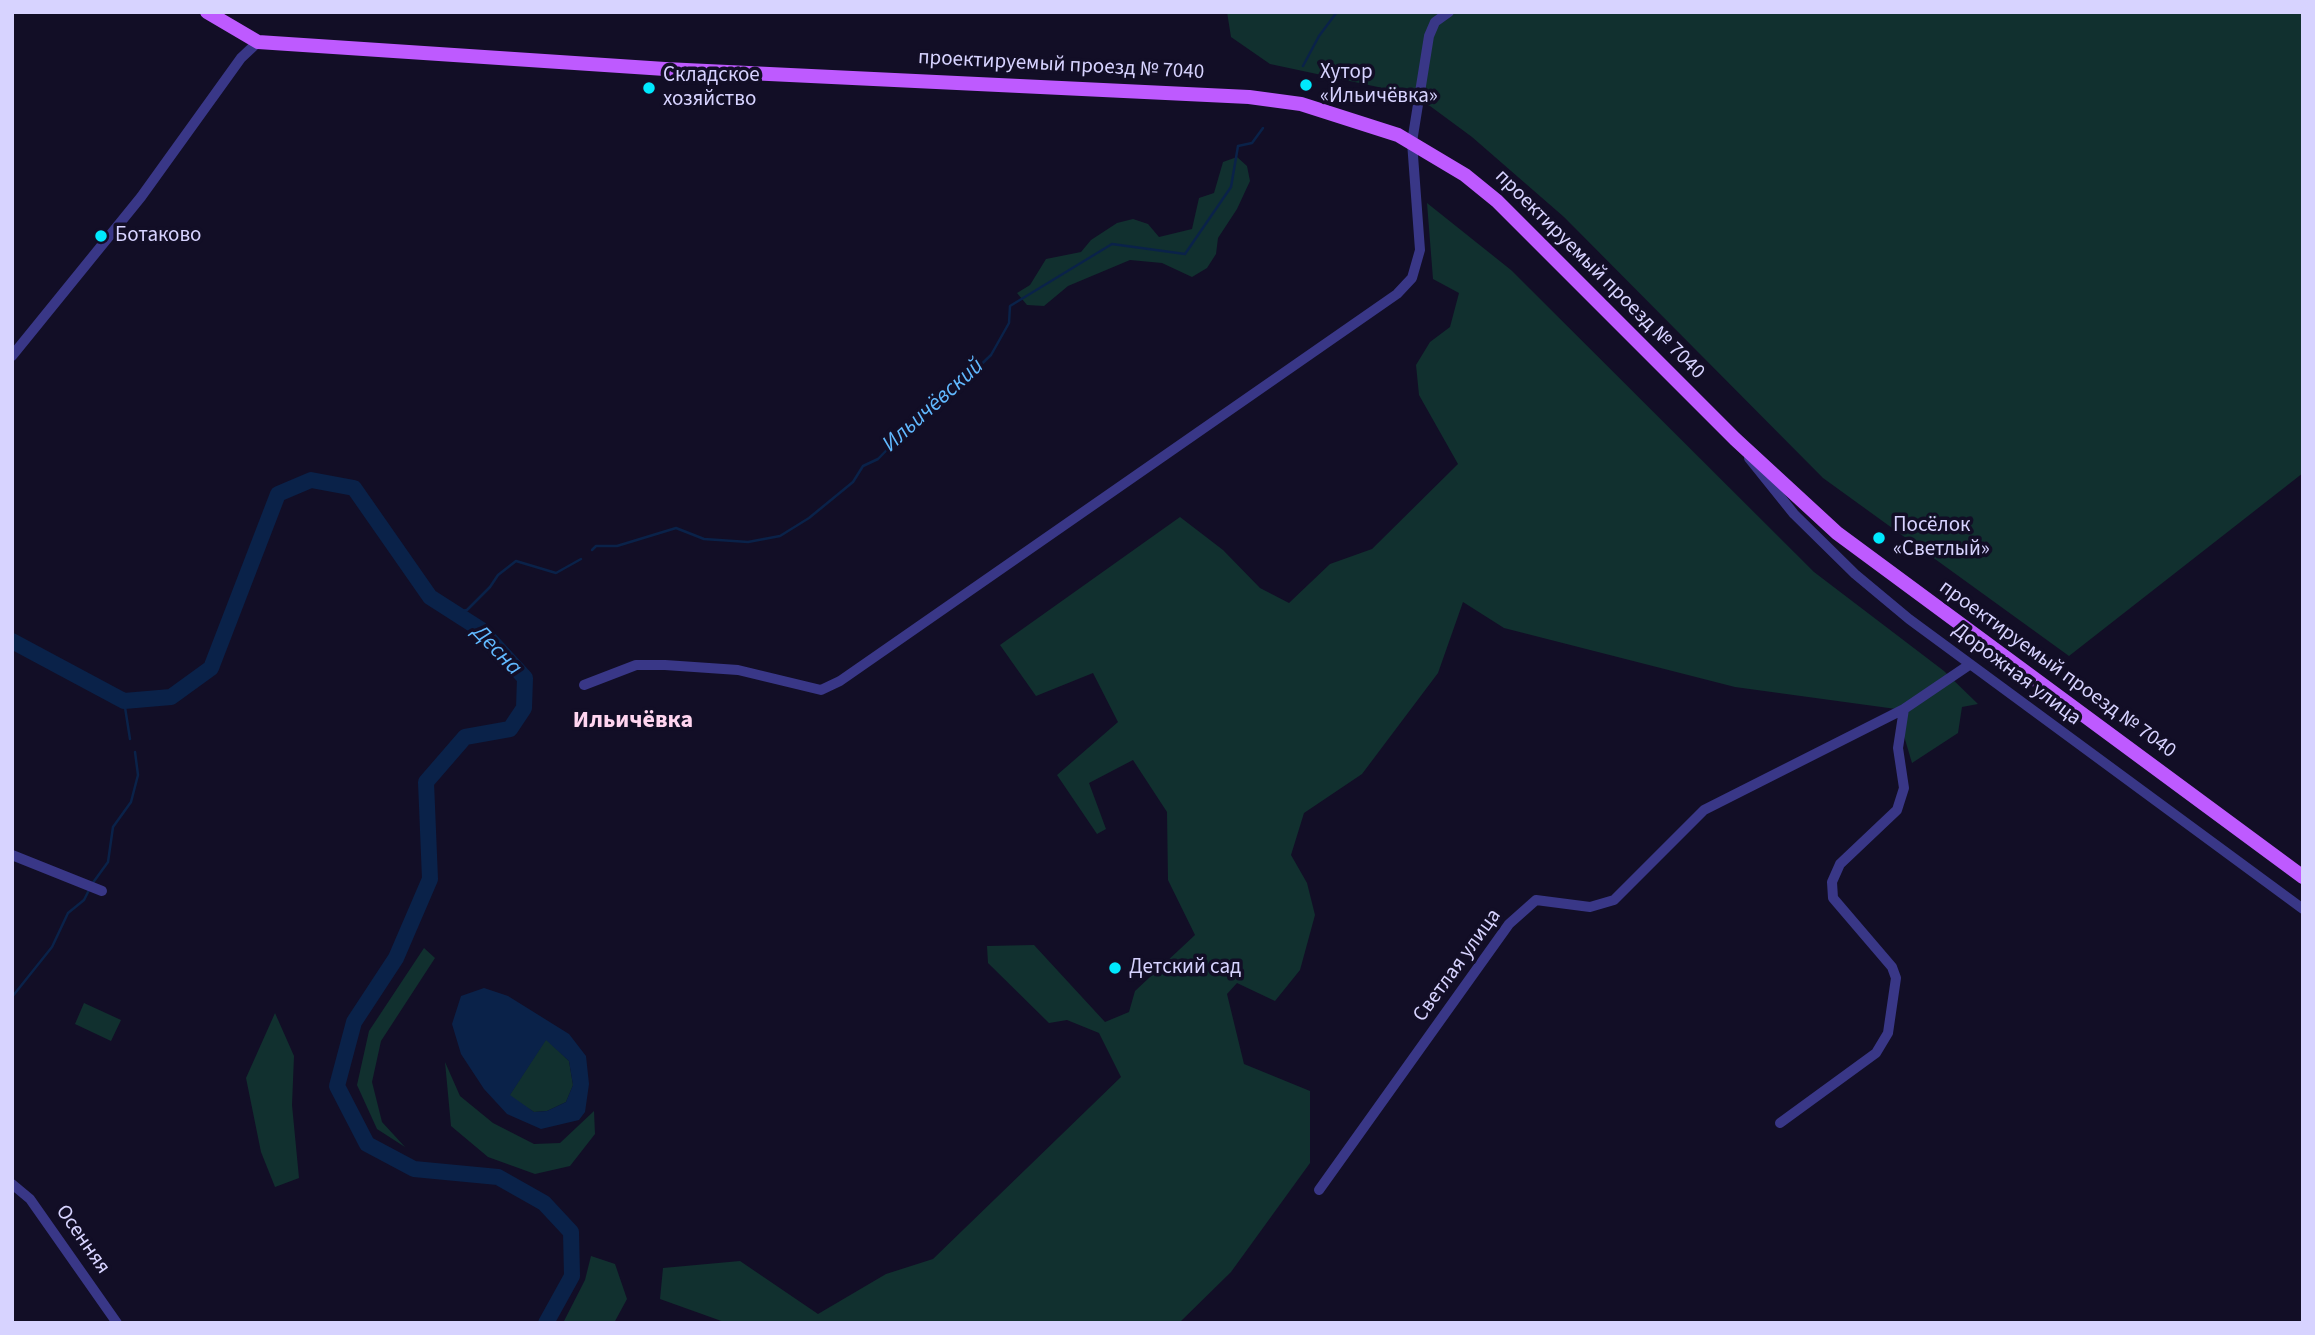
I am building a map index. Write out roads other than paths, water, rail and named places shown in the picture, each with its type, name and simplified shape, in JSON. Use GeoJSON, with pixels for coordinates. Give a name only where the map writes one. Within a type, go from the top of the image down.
{"type":"FeatureCollection","features":[{"type":"Feature","properties":{"kind":"main road"},"geometry":{"type":"LineString","coordinates":[[207,12],[258,42]]}},
{"type":"Feature","properties":{"kind":"main road","name":"проектируемый проезд № 7040"},"geometry":{"type":"LineString","coordinates":[[258,42],[665,69],[1249,97],[1298,103],[1345,116],[1412,142],[1465,175],[1497,201],[1735,439],[1837,533],[2303,877]]}},
{"type":"Feature","properties":{"kind":"street"},"geometry":{"type":"LineString","coordinates":[[584,685],[636,665],[738,670],[821,690],[840,681],[1397,294],[1412,278],[1420,250],[1412,142],[1429,36],[1435,22],[1449,12]]}},
{"type":"Feature","properties":{"kind":"street"},"geometry":{"type":"LineString","coordinates":[[12,356],[141,197],[241,58],[258,42]]}},
{"type":"Feature","properties":{"kind":"street","name":"Дорожная улица"},"geometry":{"type":"LineString","coordinates":[[1735,439],[1794,514],[1855,574],[1969,665],[2303,909]]}},
{"type":"Feature","properties":{"kind":"street","name":"Светлая улица"},"geometry":{"type":"LineString","coordinates":[[1319,1190],[1508,924],[1536,900],[1590,907],[1614,900],[1704,810],[1904,709],[1969,665]]}},
{"type":"Feature","properties":{"kind":"street"},"geometry":{"type":"LineString","coordinates":[[1780,1123],[1876,1053],[1888,1034],[1896,978],[1892,967],[1833,898],[1832,882],[1840,863],[1897,810],[1904,788],[1898,748],[1904,709]]}},
{"type":"Feature","properties":{"kind":"street"},"geometry":{"type":"LineString","coordinates":[[12,855],[102,891]]}},
{"type":"Feature","properties":{"kind":"street","name":"Осенняя"},"geometry":{"type":"LineString","coordinates":[[12,1184],[30,1199],[117,1323]]}},
{"type":"Feature","properties":{"kind":"water"},"geometry":{"type":"Polygon","coordinates":[[[484,988],[508,996],[569,1034],[586,1056],[589,1084],[585,1112],[579,1120],[541,1129],[507,1114],[484,1089],[461,1054],[452,1024],[461,996],[484,988]],[[546,1040],[510,1095],[534,1112],[547,1111],[566,1102],[573,1085],[569,1061],[546,1040]]]}},
{"type":"Feature","properties":{"kind":"waterway"},"geometry":{"type":"LineString","coordinates":[[1303,66],[1319,36],[1337,12]]}},
{"type":"Feature","properties":{"kind":"waterway","name":"Ильичёвский"},"geometry":{"type":"LineString","coordinates":[[592,550],[596,546],[617,546],[676,528],[704,539],[748,542],[780,536],[809,518],[853,482],[863,466],[878,459],[913,423],[934,410],[991,355],[1009,323],[1010,306],[1112,244],[1185,254],[1231,187],[1238,146],[1252,143],[1263,128]]}},
{"type":"Feature","properties":{"kind":"waterway","name":"Десна"},"geometry":{"type":"LineString","coordinates":[[12,641],[124,701],[171,697],[211,668],[278,494],[311,480],[354,488],[430,597],[480,629],[525,678],[524,708],[510,729],[465,737],[426,782],[430,879],[396,958],[354,1022],[337,1086],[367,1144],[414,1169],[498,1177],[544,1203],[571,1232],[572,1276],[546,1323]]}},
{"type":"Feature","properties":{"kind":"waterway"},"geometry":{"type":"LineString","coordinates":[[453,612],[467,610],[498,575],[516,561],[556,573],[581,559]]}},
{"type":"Feature","properties":{"kind":"waterway"},"geometry":{"type":"LineString","coordinates":[[124,701],[130,739]]}},
{"type":"Feature","properties":{"kind":"waterway"},"geometry":{"type":"LineString","coordinates":[[92,884],[108,862],[113,827],[131,802],[138,775],[135,752]]}},
{"type":"Feature","properties":{"kind":"waterway"},"geometry":{"type":"LineString","coordinates":[[12,997],[52,947],[68,913],[84,900],[89,890]]}},
{"type":"Feature","properties":{"kind":"place","name":"Хутор «Ильичёвка»"},"geometry":{"type":"Point","coordinates":[1306,85]}},
{"type":"Feature","properties":{"kind":"place","name":"Складское хозяйство"},"geometry":{"type":"Point","coordinates":[649,88]}},
{"type":"Feature","properties":{"kind":"place","name":"Ботаково"},"geometry":{"type":"Point","coordinates":[101,236]}},
{"type":"Feature","properties":{"kind":"place","name":"Посёлок «Светлый»"},"geometry":{"type":"Point","coordinates":[1879,538]}},
{"type":"Feature","properties":{"kind":"place","name":"Детский сад"},"geometry":{"type":"Point","coordinates":[1115,968]}},
{"type":"Feature","properties":{"kind":"district","name":"Ильичёвка"},"geometry":{"type":"Point","coordinates":[633,722]}}]}
